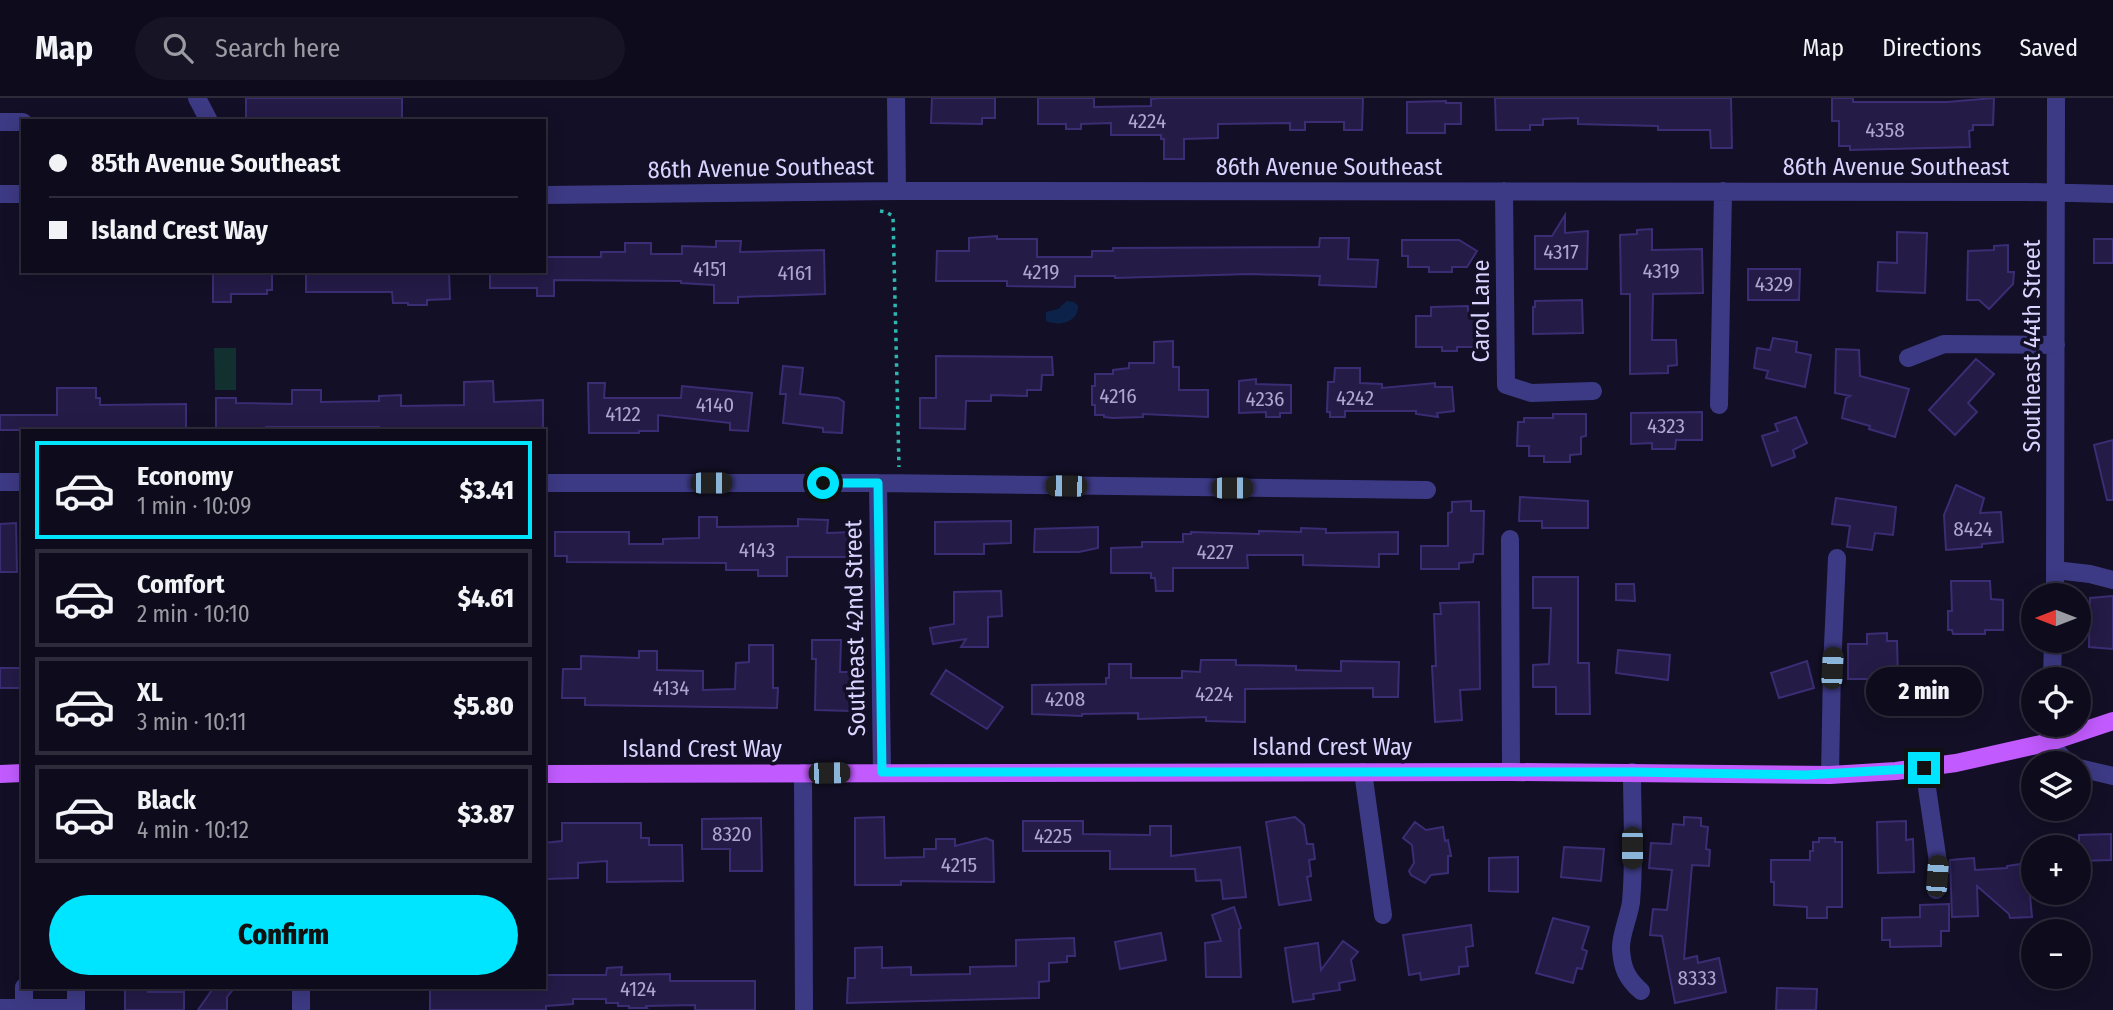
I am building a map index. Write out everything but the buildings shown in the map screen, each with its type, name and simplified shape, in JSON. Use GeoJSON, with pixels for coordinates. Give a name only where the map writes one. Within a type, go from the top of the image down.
{"type":"FeatureCollection","features":[{"type":"Feature","properties":{"kind":"main road","name":"Island Crest Way"},"geometry":{"type":"LineString","coordinates":[[2091,725],[2113,721]]}},
{"type":"Feature","properties":{"kind":"main road","name":"Island Crest Way"},"geometry":{"type":"LineString","coordinates":[[546,774],[1632,772],[1830,775],[1924,768],[2036,737]]}},
{"type":"Feature","properties":{"kind":"main road"},"geometry":{"type":"LineString","coordinates":[[0,774],[21,774]]}},
{"type":"Feature","properties":{"kind":"street"},"geometry":{"type":"LineString","coordinates":[[197,98],[208,119]]}},
{"type":"Feature","properties":{"kind":"street"},"geometry":{"type":"LineString","coordinates":[[895,98],[897,191]]}},
{"type":"Feature","properties":{"kind":"street","name":"Southeast 44th Street"},"geometry":{"type":"LineString","coordinates":[[2054,583],[2056,98]]}},
{"type":"Feature","properties":{"kind":"street"},"geometry":{"type":"LineString","coordinates":[[0,122],[21,122]]}},
{"type":"Feature","properties":{"kind":"street","name":"86th Avenue Southeast"},"geometry":{"type":"LineString","coordinates":[[546,195],[897,191],[2113,194]]}},
{"type":"Feature","properties":{"kind":"street","name":"Carol Lane"},"geometry":{"type":"LineString","coordinates":[[1504,191],[1506,385],[1531,393],[1593,391]]}},
{"type":"Feature","properties":{"kind":"street"},"geometry":{"type":"LineString","coordinates":[[1719,405],[1723,191]]}},
{"type":"Feature","properties":{"kind":"street"},"geometry":{"type":"LineString","coordinates":[[0,194],[21,194]]}},
{"type":"Feature","properties":{"kind":"street"},"geometry":{"type":"LineString","coordinates":[[1908,358],[1944,344],[2056,345]]}},
{"type":"Feature","properties":{"kind":"street"},"geometry":{"type":"LineString","coordinates":[[0,481],[21,482]]}},
{"type":"Feature","properties":{"kind":"street"},"geometry":{"type":"LineString","coordinates":[[546,483],[878,483],[1427,490]]}},
{"type":"Feature","properties":{"kind":"street","name":"Southeast 42nd Street"},"geometry":{"type":"LineString","coordinates":[[878,483],[882,772]]}},
{"type":"Feature","properties":{"kind":"street"},"geometry":{"type":"LineString","coordinates":[[1510,539],[1511,772]]}},
{"type":"Feature","properties":{"kind":"street"},"geometry":{"type":"LineString","coordinates":[[1830,775],[1837,558]]}},
{"type":"Feature","properties":{"kind":"street"},"geometry":{"type":"LineString","coordinates":[[2055,570],[2113,580]]}},
{"type":"Feature","properties":{"kind":"street"},"geometry":{"type":"LineString","coordinates":[[1924,768],[1938,862],[1936,890]]}},
{"type":"Feature","properties":{"kind":"street"},"geometry":{"type":"LineString","coordinates":[[2091,771],[2113,776]]}},
{"type":"Feature","properties":{"kind":"street"},"geometry":{"type":"LineString","coordinates":[[1363,772],[1383,915]]}},
{"type":"Feature","properties":{"kind":"street"},"geometry":{"type":"LineString","coordinates":[[1632,772],[1631,902],[1628,923],[1620,945],[1628,980],[1641,991]]}},
{"type":"Feature","properties":{"kind":"street"},"geometry":{"type":"LineString","coordinates":[[803,774],[804,1010]]}},
{"type":"Feature","properties":{"kind":"street"},"geometry":{"type":"LineString","coordinates":[[24,989],[24,1008]]}},
{"type":"Feature","properties":{"kind":"street"},"geometry":{"type":"LineString","coordinates":[[0,1008],[76,1008],[76,989]]}},
{"type":"Feature","properties":{"kind":"street"},"geometry":{"type":"LineString","coordinates":[[301,989],[301,1010]]}},
{"type":"Feature","properties":{"kind":"path"},"geometry":{"type":"LineString","coordinates":[[875,211],[886,212],[892,216],[899,484]]}},
{"type":"Feature","properties":{"kind":"green space"},"geometry":{"type":"Polygon","coordinates":[[[214,348],[236,348],[236,390],[215,390],[214,348]]]}},
{"type":"Feature","properties":{"kind":"water"},"geometry":{"type":"Polygon","coordinates":[[[1067,301],[1078,306],[1072,319],[1062,323],[1046,321],[1046,312],[1058,309],[1067,301]]]}},
{"type":"Feature","properties":{"kind":"route"},"geometry":{"type":"LineString","coordinates":[[823,483],[878,483],[882,772],[1632,772],[1830,775],[1924,768]]}}]}
